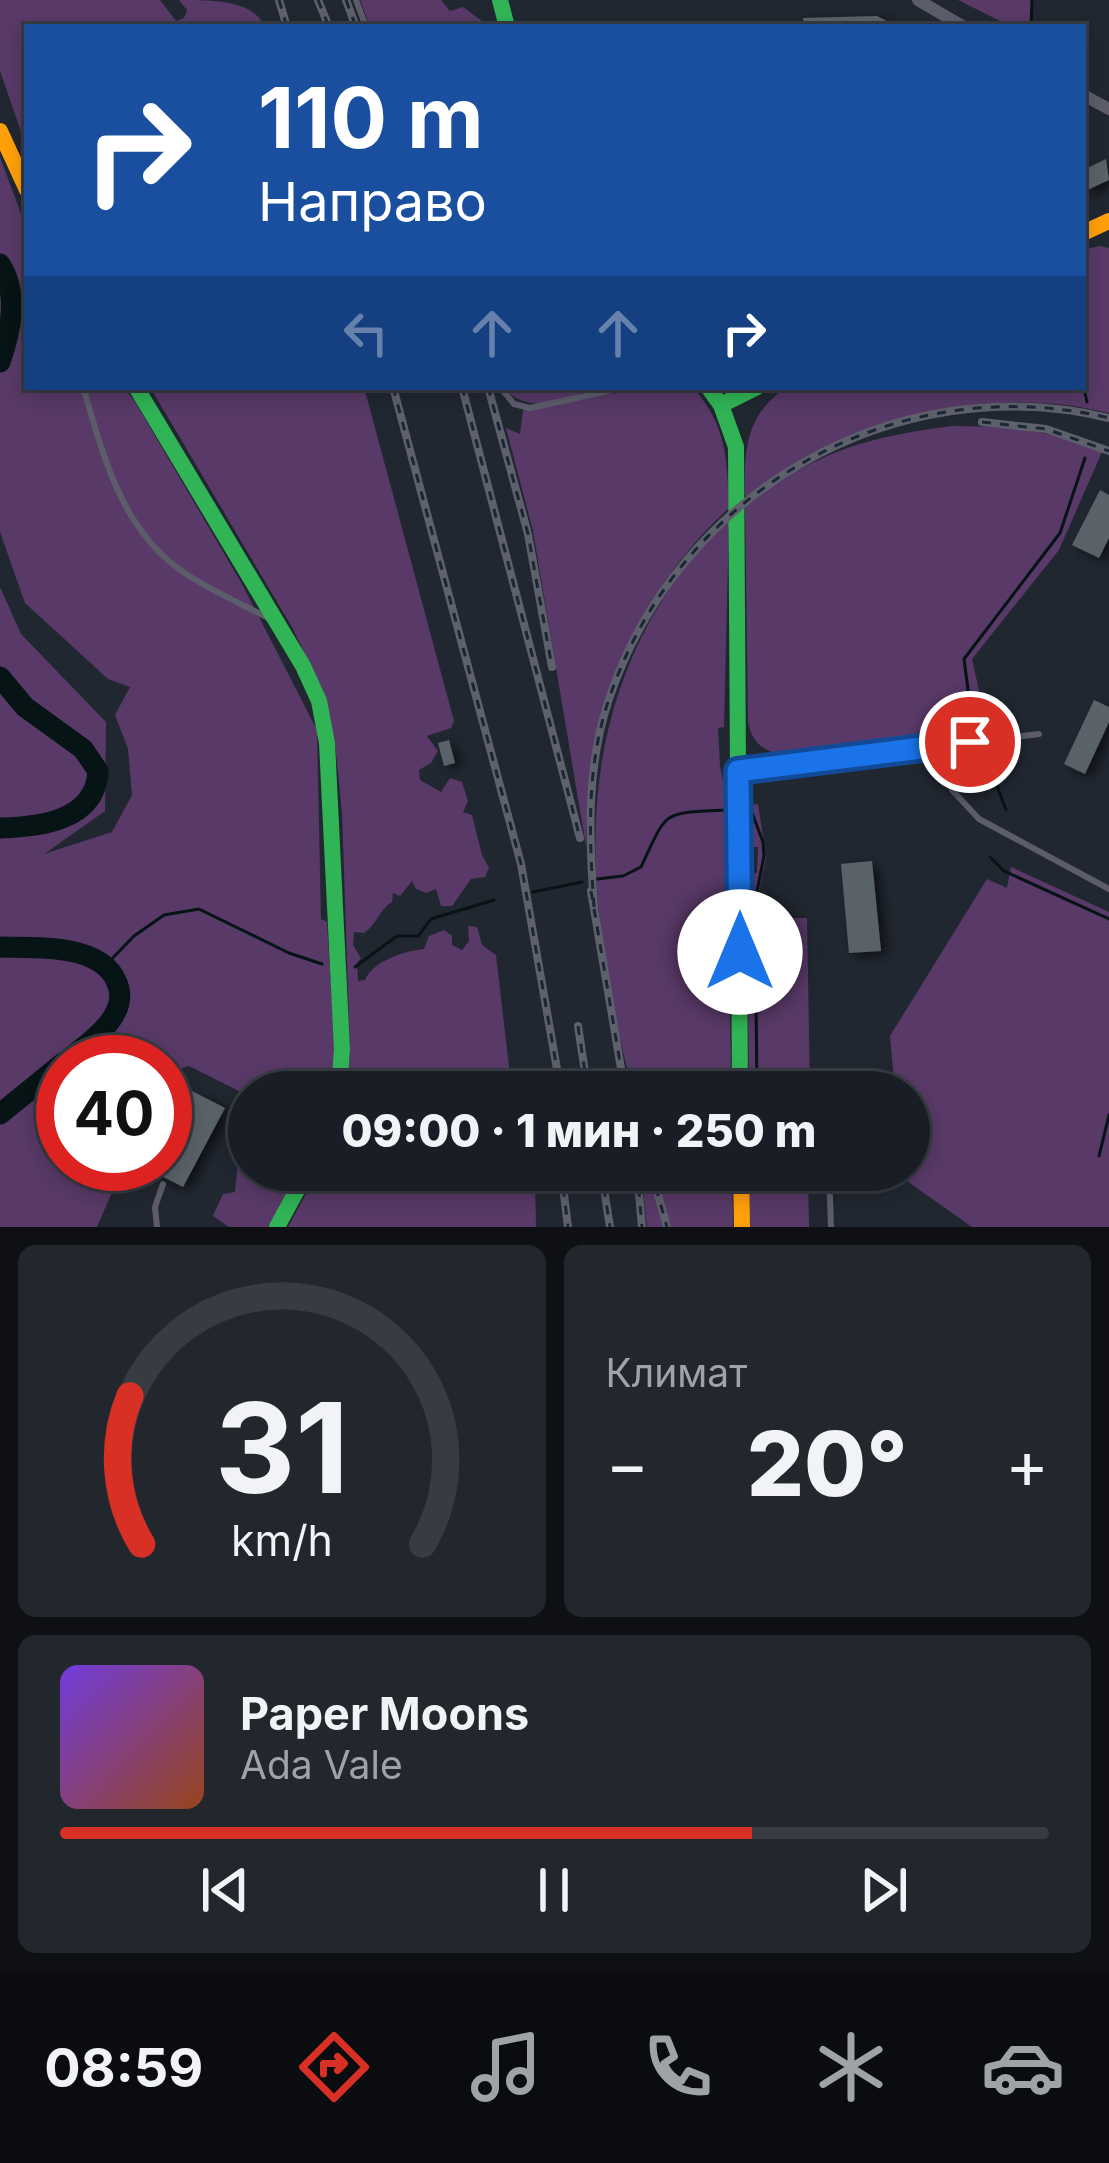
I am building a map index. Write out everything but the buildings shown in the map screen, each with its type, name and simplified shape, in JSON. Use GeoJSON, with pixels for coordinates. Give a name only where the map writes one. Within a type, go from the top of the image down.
{"type":"FeatureCollection","features":[{"type":"Feature","properties":{"kind":"street"},"geometry":{"type":"LineString","coordinates":[[918,0],[959,24]]}},
{"type":"Feature","properties":{"kind":"street"},"geometry":{"type":"LineString","coordinates":[[0,131],[24,183]]}},
{"type":"Feature","properties":{"kind":"street"},"geometry":{"type":"LineString","coordinates":[[138,390],[278,623],[319,701],[327,743],[341,1071]]}},
{"type":"Feature","properties":{"kind":"street"},"geometry":{"type":"LineString","coordinates":[[710,390],[722,405],[736,447],[740,1071]]}},
{"type":"Feature","properties":{"kind":"street"},"geometry":{"type":"LineString","coordinates":[[722,405],[751,390]]}},
{"type":"Feature","properties":{"kind":"street"},"geometry":{"type":"LineString","coordinates":[[277,1227],[297,1191]]}},
{"type":"Feature","properties":{"kind":"street"},"geometry":{"type":"LineString","coordinates":[[741,1191],[742,1227]]}},
{"type":"Feature","properties":{"kind":"lane"},"geometry":{"type":"LineString","coordinates":[[83,390],[119,499],[146,540],[184,573],[278,623]]}},
{"type":"Feature","properties":{"kind":"lane"},"geometry":{"type":"LineString","coordinates":[[502,390],[514,404],[530,408],[613,390]]}},
{"type":"Feature","properties":{"kind":"lane"},"geometry":{"type":"LineString","coordinates":[[738,771],[1040,734]]}},
{"type":"Feature","properties":{"kind":"lane"},"geometry":{"type":"LineString","coordinates":[[935,747],[952,790],[979,819],[1109,889]]}},
{"type":"Feature","properties":{"kind":"lane"},"geometry":{"type":"LineString","coordinates":[[158,1227],[155,1207],[161,1191]]}},
{"type":"Feature","properties":{"kind":"lane"},"geometry":{"type":"LineString","coordinates":[[830,1191],[831,1227]]}},
{"type":"Feature","properties":{"kind":"shaded area"},"geometry":{"type":"Polygon","coordinates":[[[0,0],[160,0],[176,21],[187,10],[179,0],[218,1],[252,11],[263,24],[24,24],[24,140],[0,71],[0,0]]]}},
{"type":"Feature","properties":{"kind":"shaded area"},"geometry":{"type":"Polygon","coordinates":[[[360,0],[441,0],[450,11],[463,7],[486,24],[369,24],[360,0]]]}},
{"type":"Feature","properties":{"kind":"shaded area"},"geometry":{"type":"Polygon","coordinates":[[[958,0],[1032,0],[1031,24],[1006,24],[958,0]]]}},
{"type":"Feature","properties":{"kind":"shaded area"},"geometry":{"type":"Polygon","coordinates":[[[0,157],[24,222],[24,390],[125,390],[134,400],[242,584],[317,730],[321,919],[327,922],[332,1071],[228,1071],[228,1086],[192,1068],[192,1035],[36,1035],[36,1191],[112,1191],[97,1227],[0,1227],[0,587],[21,634],[106,722],[105,811],[44,854],[112,832],[132,795],[128,749],[115,715],[130,687],[108,679],[25,603],[0,532],[0,157]]]}},
{"type":"Feature","properties":{"kind":"shaded area"},"geometry":{"type":"Polygon","coordinates":[[[1109,248],[1109,413],[1013,402],[919,415],[830,447],[745,495],[750,434],[763,409],[783,390],[1086,390],[1086,249],[1109,248]]]}},
{"type":"Feature","properties":{"kind":"shaded area"},"geometry":{"type":"Polygon","coordinates":[[[152,390],[365,390],[454,721],[451,728],[427,736],[438,751],[419,770],[420,780],[441,792],[450,778],[462,782],[468,801],[463,812],[472,815],[489,868],[485,877],[471,879],[452,906],[441,906],[436,889],[426,893],[412,881],[400,896],[393,893],[392,902],[369,929],[354,932],[353,945],[361,958],[358,981],[390,958],[424,949],[429,936],[444,930],[452,936],[452,945],[462,950],[469,941],[468,926],[477,927],[482,945],[496,955],[510,1071],[348,1071],[342,813],[325,697],[293,629],[152,390]]]}},
{"type":"Feature","properties":{"kind":"shaded area"},"geometry":{"type":"Polygon","coordinates":[[[506,390],[595,390],[551,402],[514,397],[506,390]]]}},
{"type":"Feature","properties":{"kind":"shaded area"},"geometry":{"type":"Polygon","coordinates":[[[633,390],[695,390],[713,416],[723,444],[729,508],[695,543],[641,620],[606,705],[588,798],[586,846],[533,531],[506,428],[520,434],[523,410],[633,390]]]}},
{"type":"Feature","properties":{"kind":"shaded area"},"geometry":{"type":"Polygon","coordinates":[[[952,426],[1028,431],[1102,452],[1059,550],[972,659],[987,726],[791,755],[768,751],[757,743],[748,722],[745,506],[795,472],[842,450],[952,426]]]}},
{"type":"Feature","properties":{"kind":"shaded area"},"geometry":{"type":"Polygon","coordinates":[[[729,521],[724,727],[718,728],[728,803],[731,1071],[628,1071],[599,912],[598,794],[607,735],[624,677],[650,621],[706,543],[729,521]]]}},
{"type":"Feature","properties":{"kind":"shaded area"},"geometry":{"type":"Polygon","coordinates":[[[758,804],[766,857],[758,918],[807,918],[810,1071],[749,1071],[747,905],[751,874],[757,873],[758,847],[751,847],[748,805],[758,804]]]}},
{"type":"Feature","properties":{"kind":"shaded area"},"geometry":{"type":"Polygon","coordinates":[[[1011,867],[1109,912],[1109,1227],[972,1227],[921,1191],[930,1191],[930,1071],[893,1071],[890,1036],[987,879],[1007,888],[1011,867]]]}},
{"type":"Feature","properties":{"kind":"shaded area"},"geometry":{"type":"Polygon","coordinates":[[[288,1191],[269,1227],[229,1227],[213,1216],[223,1194],[288,1191]]]}},
{"type":"Feature","properties":{"kind":"shaded area"},"geometry":{"type":"Polygon","coordinates":[[[308,1191],[535,1191],[536,1227],[288,1227],[308,1191]]]}},
{"type":"Feature","properties":{"kind":"shaded area"},"geometry":{"type":"Polygon","coordinates":[[[643,1191],[653,1191],[663,1227],[647,1227],[643,1191]]]}},
{"type":"Feature","properties":{"kind":"shaded area"},"geometry":{"type":"Polygon","coordinates":[[[660,1191],[732,1191],[733,1227],[671,1227],[660,1191]]]}},
{"type":"Feature","properties":{"kind":"shaded area"},"geometry":{"type":"Polygon","coordinates":[[[748,1191],[808,1191],[809,1227],[749,1227],[748,1191]]]}},
{"type":"Feature","properties":{"kind":"waterway"},"geometry":{"type":"LineString","coordinates":[[1031,24],[1032,0]]}},
{"type":"Feature","properties":{"kind":"waterway"},"geometry":{"type":"LineString","coordinates":[[0,264],[11,300],[0,362]]}},
{"type":"Feature","properties":{"kind":"waterway"},"geometry":{"type":"LineString","coordinates":[[1084,390],[1087,402]]}},
{"type":"Feature","properties":{"kind":"waterway"},"geometry":{"type":"LineString","coordinates":[[980,725],[969,697],[964,659],[1060,533],[1085,458]]}},
{"type":"Feature","properties":{"kind":"waterway"},"geometry":{"type":"LineString","coordinates":[[0,677],[25,707],[83,749],[98,771],[95,788],[76,811],[48,823],[0,828]]}},
{"type":"Feature","properties":{"kind":"waterway"},"geometry":{"type":"LineString","coordinates":[[986,756],[1006,810]]}},
{"type":"Feature","properties":{"kind":"waterway"},"geometry":{"type":"LineString","coordinates":[[597,879],[623,876],[641,867],[670,818],[726,810]]}},
{"type":"Feature","properties":{"kind":"waterway"},"geometry":{"type":"LineString","coordinates":[[751,810],[764,856],[755,901],[757,1071]]}},
{"type":"Feature","properties":{"kind":"waterway"},"geometry":{"type":"LineString","coordinates":[[990,857],[1004,871],[1109,919]]}},
{"type":"Feature","properties":{"kind":"waterway"},"geometry":{"type":"LineString","coordinates":[[533,892],[582,882]]}},
{"type":"Feature","properties":{"kind":"waterway"},"geometry":{"type":"LineString","coordinates":[[355,967],[397,936],[418,936],[431,919],[494,900]]}},
{"type":"Feature","properties":{"kind":"waterway"},"geometry":{"type":"LineString","coordinates":[[105,966],[134,936],[164,915],[199,909],[322,964]]}},
{"type":"Feature","properties":{"kind":"waterway"},"geometry":{"type":"LineString","coordinates":[[0,947],[51,948],[101,963],[112,974],[120,994],[116,1012],[98,1035]]}},
{"type":"Feature","properties":{"kind":"waterway"},"geometry":{"type":"LineString","coordinates":[[0,1114],[36,1085]]}},
{"type":"Feature","properties":{"kind":"waterway"},"geometry":{"type":"LineString","coordinates":[[1099,1156],[1109,1115]]}},
{"type":"Feature","properties":{"kind":"railway"},"geometry":{"type":"LineString","coordinates":[[279,0],[286,24]]}},
{"type":"Feature","properties":{"kind":"railway"},"geometry":{"type":"LineString","coordinates":[[318,0],[328,24]]}},
{"type":"Feature","properties":{"kind":"railway"},"geometry":{"type":"LineString","coordinates":[[346,0],[355,24]]}},
{"type":"Feature","properties":{"kind":"railway"},"geometry":{"type":"LineString","coordinates":[[394,390],[521,864],[557,1071]]}},
{"type":"Feature","properties":{"kind":"railway"},"geometry":{"type":"LineString","coordinates":[[463,390],[580,838]]}},
{"type":"Feature","properties":{"kind":"railway"},"geometry":{"type":"LineString","coordinates":[[489,390],[528,534],[552,667]]}},
{"type":"Feature","properties":{"kind":"railway"},"geometry":{"type":"LineString","coordinates":[[594,907],[593,776],[609,699],[642,625],[686,561],[741,506],[805,462],[875,430],[950,411],[1029,407],[1109,418]]}},
{"type":"Feature","properties":{"kind":"railway"},"geometry":{"type":"LineString","coordinates":[[982,422],[1046,429],[1109,451]]}},
{"type":"Feature","properties":{"kind":"railway"},"geometry":{"type":"LineString","coordinates":[[591,891],[621,1071]]}},
{"type":"Feature","properties":{"kind":"railway"},"geometry":{"type":"LineString","coordinates":[[578,1026],[585,1071]]}},
{"type":"Feature","properties":{"kind":"railway"},"geometry":{"type":"LineString","coordinates":[[564,1191],[568,1227]]}},
{"type":"Feature","properties":{"kind":"railway"},"geometry":{"type":"LineString","coordinates":[[604,1191],[610,1227]]}},
{"type":"Feature","properties":{"kind":"railway"},"geometry":{"type":"LineString","coordinates":[[639,1191],[642,1227]]}},
{"type":"Feature","properties":{"kind":"railway"},"geometry":{"type":"LineString","coordinates":[[657,1191],[667,1227]]}},
{"type":"Feature","properties":{"kind":"traffic: fast"},"geometry":{"type":"LineString","coordinates":[[500,0],[506,24]]}},
{"type":"Feature","properties":{"kind":"traffic: fast"},"geometry":{"type":"LineString","coordinates":[[138,390],[303,666],[319,701],[327,743],[340,1071]]}},
{"type":"Feature","properties":{"kind":"traffic: fast"},"geometry":{"type":"LineString","coordinates":[[710,390],[721,405],[736,447],[740,1071]]}},
{"type":"Feature","properties":{"kind":"traffic: fast"},"geometry":{"type":"LineString","coordinates":[[721,405],[751,390]]}},
{"type":"Feature","properties":{"kind":"traffic: fast"},"geometry":{"type":"LineString","coordinates":[[277,1227],[297,1191]]}},
{"type":"Feature","properties":{"kind":"traffic: slow"},"geometry":{"type":"LineString","coordinates":[[0,131],[24,183]]}},
{"type":"Feature","properties":{"kind":"traffic: slow"},"geometry":{"type":"LineString","coordinates":[[1086,232],[1109,221]]}},
{"type":"Feature","properties":{"kind":"traffic: slow"},"geometry":{"type":"LineString","coordinates":[[741,1191],[742,1227]]}},
{"type":"Feature","properties":{"kind":"route"},"geometry":{"type":"LineString","coordinates":[[740,952],[738,771],[970,742]]}}]}
